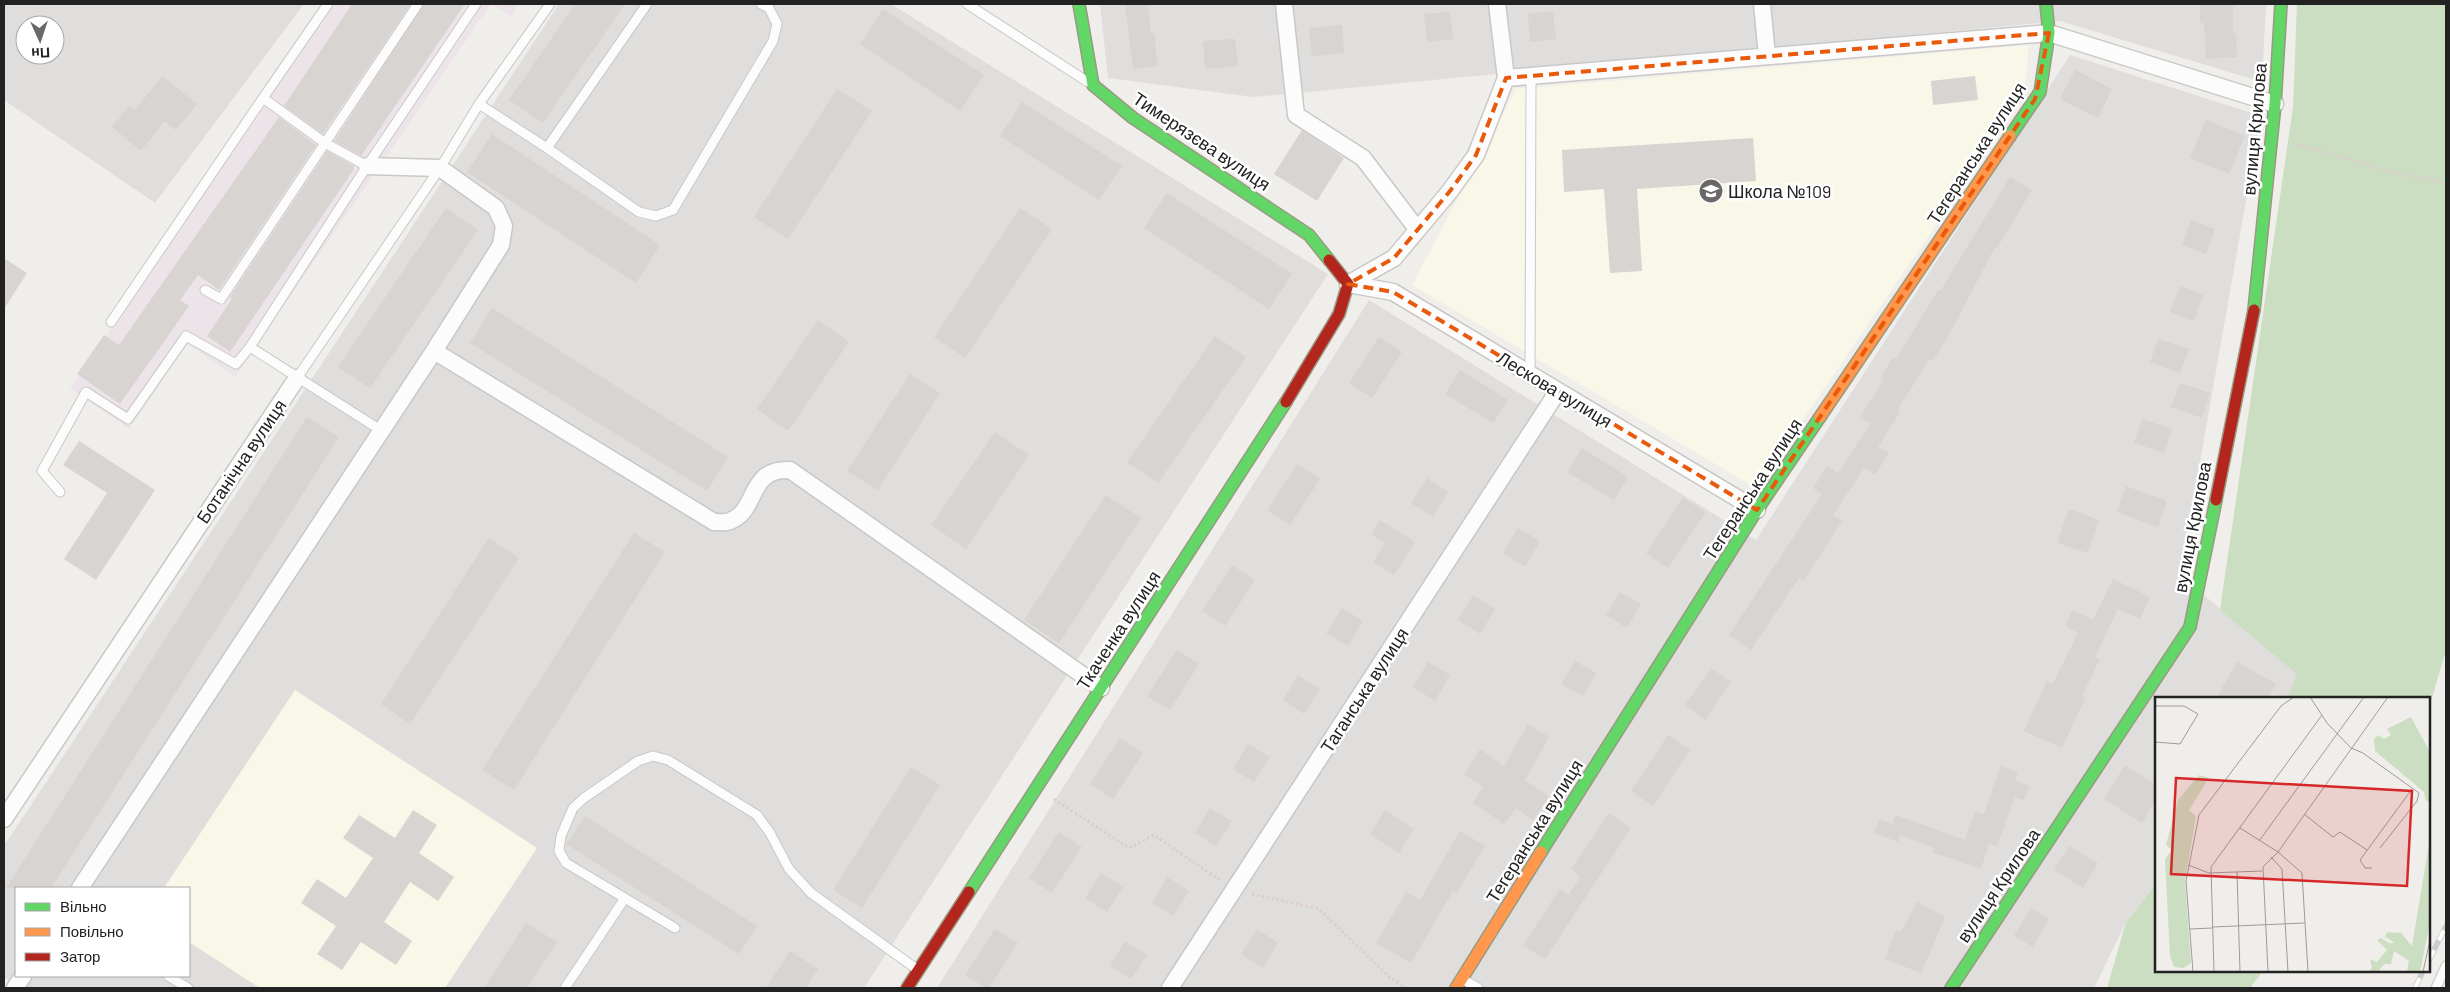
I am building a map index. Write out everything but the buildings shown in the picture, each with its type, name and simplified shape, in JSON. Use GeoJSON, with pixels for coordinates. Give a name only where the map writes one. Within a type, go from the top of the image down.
{"type":"FeatureCollection","features":[{"type":"Feature","properties":{"kind":"street"},"geometry":{"type":"LineString","coordinates":[[1079,4],[1093,85]]}},
{"type":"Feature","properties":{"kind":"street"},"geometry":{"type":"LineString","coordinates":[[1284,4],[1296,115],[1363,158],[1417,229]]}},
{"type":"Feature","properties":{"kind":"street"},"geometry":{"type":"LineString","coordinates":[[1348,284],[1394,258],[1450,191],[1476,155],[1506,78],[1497,4]]}},
{"type":"Feature","properties":{"kind":"street"},"geometry":{"type":"LineString","coordinates":[[1762,4],[1767,56]]}},
{"type":"Feature","properties":{"kind":"street","name":"Тегеранська вулиця"},"geometry":{"type":"LineString","coordinates":[[1459,984],[1757,510],[2040,92],[2049,33],[2046,4]]}},
{"type":"Feature","properties":{"kind":"street","name":"вулиця Крилова"},"geometry":{"type":"LineString","coordinates":[[1950,988],[2190,628],[2257,297],[2275,104],[2280,4]]}},
{"type":"Feature","properties":{"kind":"street"},"geometry":{"type":"LineString","coordinates":[[1506,78],[2049,33],[2275,104]]}},
{"type":"Feature","properties":{"kind":"street","name":"Тимерязєва вулиця"},"geometry":{"type":"LineString","coordinates":[[1093,85],[1133,118],[1309,235],[1348,284]]}},
{"type":"Feature","properties":{"kind":"street"},"geometry":{"type":"LineString","coordinates":[[81,887],[434,352],[501,245],[504,226],[496,208],[440,168],[366,166]]}},
{"type":"Feature","properties":{"kind":"street","name":"Лескова вулиця"},"geometry":{"type":"LineString","coordinates":[[1348,284],[1393,292],[1757,510]]}},
{"type":"Feature","properties":{"kind":"street","name":"Ткаченка вулиця"},"geometry":{"type":"LineString","coordinates":[[906,988],[1317,353],[1339,314],[1348,284]]}},
{"type":"Feature","properties":{"kind":"street"},"geometry":{"type":"LineString","coordinates":[[434,352],[714,522],[730,521],[742,511],[763,477],[775,469],[790,470],[1101,688]]}},
{"type":"Feature","properties":{"kind":"street","name":"Ботанічна вулиця"},"geometry":{"type":"LineString","coordinates":[[4,819],[297,378]]}},
{"type":"Feature","properties":{"kind":"street","name":"Таганська вулиця"},"geometry":{"type":"LineString","coordinates":[[1170,988],[1558,391]]}},
{"type":"Feature","properties":{"kind":"street"},"geometry":{"type":"LineString","coordinates":[[14,988],[22,977]]}},
{"type":"Feature","properties":{"kind":"lane"},"geometry":{"type":"LineString","coordinates":[[112,322],[328,4]]}},
{"type":"Feature","properties":{"kind":"lane"},"geometry":{"type":"LineString","coordinates":[[205,290],[221,299],[418,4]]}},
{"type":"Feature","properties":{"kind":"lane"},"geometry":{"type":"LineString","coordinates":[[60,492],[42,471],[86,392],[128,419],[186,336],[236,364],[250,347],[366,166],[476,4]]}},
{"type":"Feature","properties":{"kind":"lane","name":"Ботанічна вулиця"},"geometry":{"type":"LineString","coordinates":[[297,378],[440,168],[479,104],[550,4]]}},
{"type":"Feature","properties":{"kind":"lane"},"geometry":{"type":"LineString","coordinates":[[547,148],[647,4]]}},
{"type":"Feature","properties":{"kind":"lane"},"geometry":{"type":"LineString","coordinates":[[479,104],[547,148],[639,212],[656,216],[673,210],[773,41],[778,24],[769,8],[761,4]]}},
{"type":"Feature","properties":{"kind":"lane"},"geometry":{"type":"LineString","coordinates":[[967,4],[1093,85]]}},
{"type":"Feature","properties":{"kind":"lane"},"geometry":{"type":"LineString","coordinates":[[1530,374],[1531,75]]}},
{"type":"Feature","properties":{"kind":"lane"},"geometry":{"type":"LineString","coordinates":[[263,98],[325,143],[366,166]]}},
{"type":"Feature","properties":{"kind":"lane"},"geometry":{"type":"LineString","coordinates":[[250,347],[382,431]]}},
{"type":"Feature","properties":{"kind":"lane"},"geometry":{"type":"LineString","coordinates":[[675,928],[566,863],[559,851],[561,836],[573,808],[584,798],[638,762],[653,756],[668,760],[757,815],[770,833],[788,869],[811,893],[919,970]]}},
{"type":"Feature","properties":{"kind":"lane"},"geometry":{"type":"LineString","coordinates":[[565,988],[626,898]]}},
{"type":"Feature","properties":{"kind":"lane"},"geometry":{"type":"LineString","coordinates":[[2436,988],[2446,966]]}},
{"type":"Feature","properties":{"kind":"lane"},"geometry":{"type":"LineString","coordinates":[[170,977],[188,988]]}},
{"type":"Feature","properties":{"kind":"lane"},"geometry":{"type":"LineString","coordinates":[[1459,984],[1478,988]]}},
{"type":"Feature","properties":{"kind":"path"},"geometry":{"type":"LineString","coordinates":[[2272,137],[2389,171],[2446,183]]}},
{"type":"Feature","properties":{"kind":"path"},"geometry":{"type":"LineString","coordinates":[[1037,788],[1129,848],[1154,835],[1234,890],[1318,909],[1389,977],[1408,988]]}},
{"type":"Feature","properties":{"kind":"highlighted area"},"geometry":{"type":"Polygon","coordinates":[[[2049,33],[2035,99],[1757,510],[1393,292],[1348,284],[1394,258],[1450,191],[1476,155],[1506,78],[2049,33]]]}},
{"type":"Feature","properties":{"kind":"shaded area"},"geometry":{"type":"Polygon","coordinates":[[[4,4],[304,4],[155,203],[4,100],[4,4]]]}},
{"type":"Feature","properties":{"kind":"shaded area"},"geometry":{"type":"Polygon","coordinates":[[[335,4],[491,4],[235,377],[187,344],[129,429],[70,388],[335,4]]]}},
{"type":"Feature","properties":{"kind":"shaded area"},"geometry":{"type":"Polygon","coordinates":[[[491,4],[520,4],[511,17],[491,4]]]}},
{"type":"Feature","properties":{"kind":"shaded area"},"geometry":{"type":"Polygon","coordinates":[[[559,4],[891,4],[1328,274],[864,988],[21,988],[4,977],[4,846],[559,4]]]}},
{"type":"Feature","properties":{"kind":"shaded area"},"geometry":{"type":"Polygon","coordinates":[[[1100,4],[2266,4],[2262,82],[2060,21],[1253,97],[1108,78],[1100,4]]]}},
{"type":"Feature","properties":{"kind":"shaded area","name":"Школа №109"},"geometry":{"type":"Polygon","coordinates":[[[2029,45],[2024,97],[1756,488],[1412,285],[1516,89],[2029,45]]]}},
{"type":"Feature","properties":{"kind":"shaded area"},"geometry":{"type":"Polygon","coordinates":[[[2070,55],[2261,116],[2180,575],[2298,674],[2287,697],[2155,697],[2155,885],[2126,922],[2094,988],[937,988],[1369,300],[1756,540],[2070,55]]]}},
{"type":"Feature","properties":{"kind":"shaded area"},"geometry":{"type":"Polygon","coordinates":[[[295,690],[537,848],[445,988],[260,988],[190,943],[190,887],[165,887],[295,690]]]}},
{"type":"Feature","properties":{"kind":"green space"},"geometry":{"type":"Polygon","coordinates":[[[2297,4],[2446,4],[2446,650],[2430,705],[2430,697],[2287,697],[2297,674],[2220,610],[2293,107],[2297,4]]]}},
{"type":"Feature","properties":{"kind":"green space"},"geometry":{"type":"Polygon","coordinates":[[[2155,885],[2155,972],[2262,972],[2250,988],[2107,988],[2126,922],[2155,885]]]}},
{"type":"Feature","properties":{"kind":"railway"},"geometry":{"type":"LineString","coordinates":[[2430,958],[2446,926]]}},
{"type":"Feature","properties":{"kind":"railway"},"geometry":{"type":"LineString","coordinates":[[2415,988],[2423,972]]}},
{"type":"Feature","properties":{"kind":"traffic: fast"},"geometry":{"type":"LineString","coordinates":[[1079,4],[1093,85],[1133,118],[1309,235],[1329,260]]}},
{"type":"Feature","properties":{"kind":"traffic: fast"},"geometry":{"type":"LineString","coordinates":[[2010,136],[2040,92],[2049,33],[2046,4]]}},
{"type":"Feature","properties":{"kind":"traffic: fast"},"geometry":{"type":"LineString","coordinates":[[2254,310],[2275,104],[2281,4]]}},
{"type":"Feature","properties":{"kind":"traffic: fast"},"geometry":{"type":"LineString","coordinates":[[969,892],[1286,402]]}},
{"type":"Feature","properties":{"kind":"traffic: fast"},"geometry":{"type":"LineString","coordinates":[[1541,852],[1757,510],[1820,417]]}},
{"type":"Feature","properties":{"kind":"traffic: fast"},"geometry":{"type":"LineString","coordinates":[[1951,988],[2190,627],[2216,500]]}},
{"type":"Feature","properties":{"kind":"traffic: slow"},"geometry":{"type":"LineString","coordinates":[[1820,417],[2010,136]]}},
{"type":"Feature","properties":{"kind":"traffic: slow"},"geometry":{"type":"LineString","coordinates":[[1456,988],[1541,852]]}},
{"type":"Feature","properties":{"kind":"traffic: jam"},"geometry":{"type":"LineString","coordinates":[[1286,402],[1339,314],[1348,284],[1329,260]]}},
{"type":"Feature","properties":{"kind":"traffic: jam"},"geometry":{"type":"LineString","coordinates":[[2216,500],[2254,310]]}},
{"type":"Feature","properties":{"kind":"traffic: jam"},"geometry":{"type":"LineString","coordinates":[[907,988],[969,892]]}},
{"type":"Feature","properties":{"kind":"place","name":"Школа №109"},"geometry":{"type":"Point","coordinates":[1711,191]}}]}
